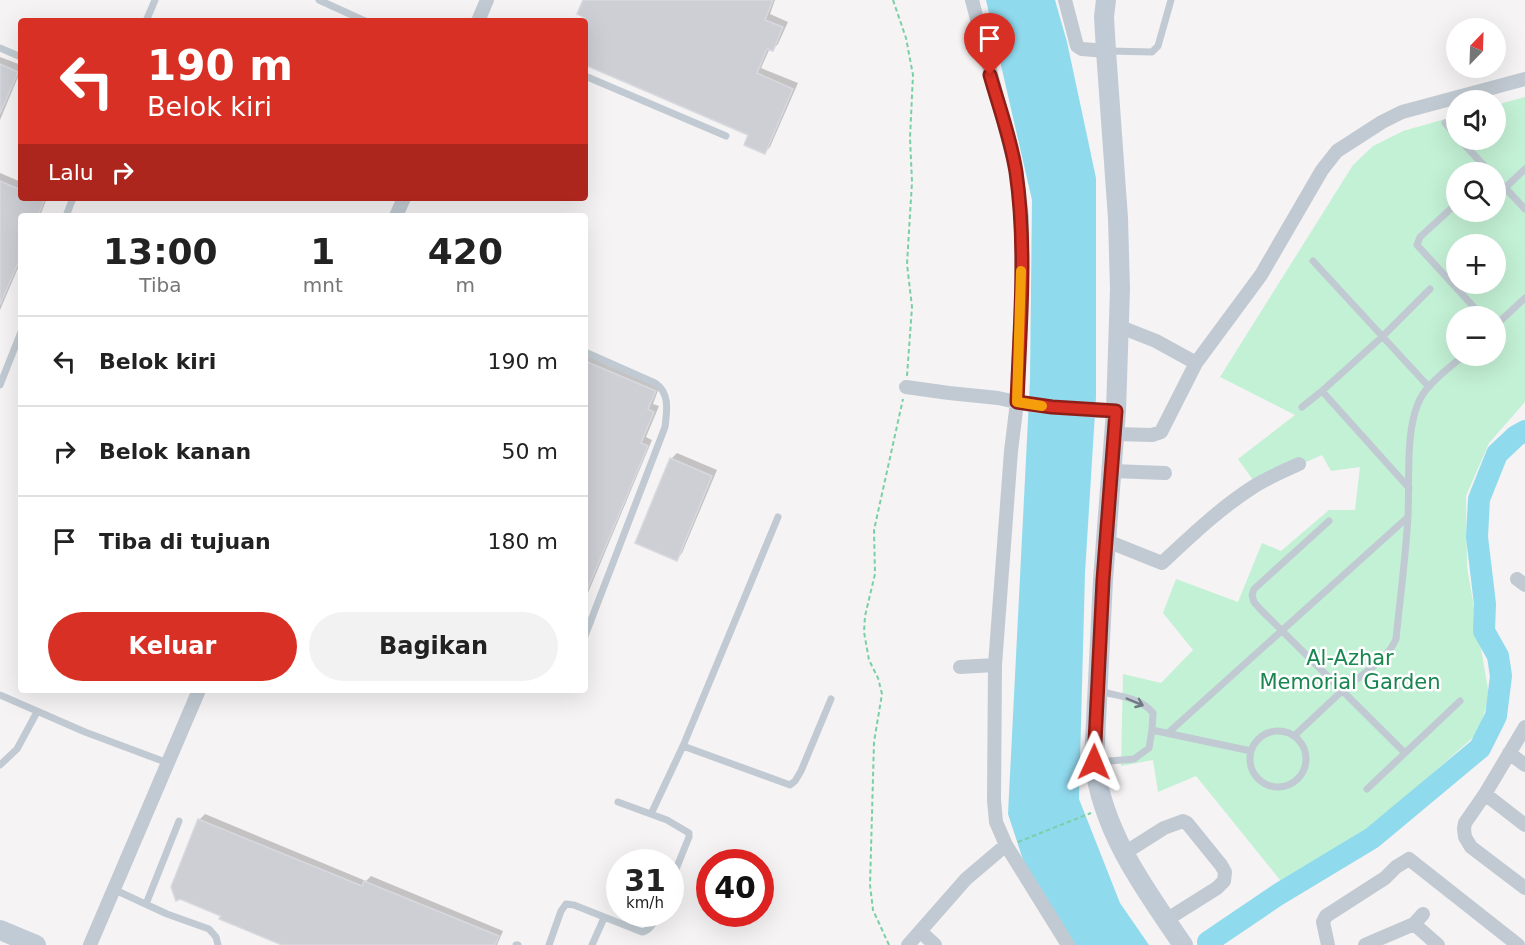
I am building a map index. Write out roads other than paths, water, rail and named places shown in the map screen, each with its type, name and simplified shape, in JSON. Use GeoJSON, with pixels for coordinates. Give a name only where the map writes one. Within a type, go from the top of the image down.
{"type":"FeatureCollection","features":[{"type":"Feature","properties":{"kind":"street"},"geometry":{"type":"LineString","coordinates":[[479,18],[487,0]]}},
{"type":"Feature","properties":{"kind":"street"},"geometry":{"type":"LineString","coordinates":[[972,0],[1016,170],[1022,217],[1023,403],[1011,451],[995,665],[994,800],[996,822],[1006,845],[1068,945]]}},
{"type":"Feature","properties":{"kind":"street"},"geometry":{"type":"LineString","coordinates":[[1065,0],[1077,46],[1082,49],[1106,51]]}},
{"type":"Feature","properties":{"kind":"street"},"geometry":{"type":"LineString","coordinates":[[1106,0],[1104,17],[1118,219],[1118,326],[1106,411],[1115,434],[1094,762],[1097,784],[1123,854],[1183,945]]}},
{"type":"Feature","properties":{"kind":"street"},"geometry":{"type":"LineString","coordinates":[[1115,434],[1152,435],[1161,432],[1196,363],[1262,275],[1322,170],[1337,151],[1402,112],[1525,79]]}},
{"type":"Feature","properties":{"kind":"street"},"geometry":{"type":"LineString","coordinates":[[1118,326],[1156,341],[1196,363]]}},
{"type":"Feature","properties":{"kind":"street"},"geometry":{"type":"LineString","coordinates":[[906,387],[1023,403],[1106,411]]}},
{"type":"Feature","properties":{"kind":"street"},"geometry":{"type":"LineString","coordinates":[[1107,541],[1162,563],[1234,500],[1255,486],[1299,464]]}},
{"type":"Feature","properties":{"kind":"street"},"geometry":{"type":"LineString","coordinates":[[1112,471],[1165,473]]}},
{"type":"Feature","properties":{"kind":"street"},"geometry":{"type":"LineString","coordinates":[[960,667],[995,665]]}},
{"type":"Feature","properties":{"kind":"street"},"geometry":{"type":"LineString","coordinates":[[90,945],[198,693]]}},
{"type":"Feature","properties":{"kind":"street"},"geometry":{"type":"LineString","coordinates":[[1525,727],[1465,823],[1465,837],[1471,847],[1525,888]]}},
{"type":"Feature","properties":{"kind":"street"},"geometry":{"type":"LineString","coordinates":[[1509,753],[1525,765]]}},
{"type":"Feature","properties":{"kind":"street"},"geometry":{"type":"LineString","coordinates":[[1485,794],[1525,825]]}},
{"type":"Feature","properties":{"kind":"street"},"geometry":{"type":"LineString","coordinates":[[1123,854],[1164,828],[1183,821],[1221,865],[1225,872],[1224,881],[1217,888],[1166,920]]}},
{"type":"Feature","properties":{"kind":"street"},"geometry":{"type":"LineString","coordinates":[[908,945],[966,879],[1006,845]]}},
{"type":"Feature","properties":{"kind":"street"},"geometry":{"type":"LineString","coordinates":[[1328,945],[1323,922],[1326,916],[1385,878],[1409,859],[1518,945]]}},
{"type":"Feature","properties":{"kind":"street"},"geometry":{"type":"LineString","coordinates":[[1365,945],[1419,919],[1438,945]]}},
{"type":"Feature","properties":{"kind":"street"},"geometry":{"type":"LineString","coordinates":[[0,930],[36,945]]}},
{"type":"Feature","properties":{"kind":"street"},"geometry":{"type":"LineString","coordinates":[[921,932],[935,945]]}},
{"type":"Feature","properties":{"kind":"lane"},"geometry":{"type":"LineString","coordinates":[[147,18],[155,0]]}},
{"type":"Feature","properties":{"kind":"lane"},"geometry":{"type":"LineString","coordinates":[[319,0],[358,18]]}},
{"type":"Feature","properties":{"kind":"lane"},"geometry":{"type":"LineString","coordinates":[[1106,51],[1152,52],[1158,46],[1171,0]]}},
{"type":"Feature","properties":{"kind":"lane"},"geometry":{"type":"LineString","coordinates":[[0,48],[18,56]]}},
{"type":"Feature","properties":{"kind":"lane"},"geometry":{"type":"LineString","coordinates":[[588,77],[726,136]]}},
{"type":"Feature","properties":{"kind":"lane"},"geometry":{"type":"LineString","coordinates":[[1469,150],[1481,162]]}},
{"type":"Feature","properties":{"kind":"lane"},"geometry":{"type":"LineString","coordinates":[[1506,187],[1525,169]]}},
{"type":"Feature","properties":{"kind":"lane"},"geometry":{"type":"LineString","coordinates":[[1506,189],[1525,209]]}},
{"type":"Feature","properties":{"kind":"lane"},"geometry":{"type":"LineString","coordinates":[[1446,213],[1420,237],[1417,245],[1473,306]]}},
{"type":"Feature","properties":{"kind":"lane"},"geometry":{"type":"LineString","coordinates":[[1313,261],[1429,387]]}},
{"type":"Feature","properties":{"kind":"lane"},"geometry":{"type":"LineString","coordinates":[[1302,407],[1383,336],[1430,289]]}},
{"type":"Feature","properties":{"kind":"lane"},"geometry":{"type":"LineString","coordinates":[[1506,316],[1525,298]]}},
{"type":"Feature","properties":{"kind":"lane"},"geometry":{"type":"LineString","coordinates":[[0,385],[18,340]]}},
{"type":"Feature","properties":{"kind":"lane"},"geometry":{"type":"LineString","coordinates":[[588,353],[654,382],[660,386],[667,402],[665,426],[588,628]]}},
{"type":"Feature","properties":{"kind":"lane"},"geometry":{"type":"LineString","coordinates":[[1294,736],[1342,691],[1387,654],[1396,639],[1408,517],[1410,446],[1415,413],[1422,395],[1452,366]]}},
{"type":"Feature","properties":{"kind":"lane"},"geometry":{"type":"LineString","coordinates":[[1322,391],[1409,488]]}},
{"type":"Feature","properties":{"kind":"lane"},"geometry":{"type":"LineString","coordinates":[[651,813],[683,746],[778,517]]}},
{"type":"Feature","properties":{"kind":"lane"},"geometry":{"type":"LineString","coordinates":[[1168,733],[1408,517]]}},
{"type":"Feature","properties":{"kind":"lane"},"geometry":{"type":"LineString","coordinates":[[1329,521],[1254,589],[1252,595],[1254,602],[1280,631],[1405,753]]}},
{"type":"Feature","properties":{"kind":"lane"},"geometry":{"type":"LineString","coordinates":[[1094,762],[1134,759],[1149,748],[1153,713],[1149,708],[1128,698],[1098,692]]}},
{"type":"Feature","properties":{"kind":"lane"},"geometry":{"type":"LineString","coordinates":[[0,695],[37,712],[168,763]]}},
{"type":"Feature","properties":{"kind":"lane"},"geometry":{"type":"LineString","coordinates":[[683,746],[790,785],[801,771],[831,699]]}},
{"type":"Feature","properties":{"kind":"lane"},"geometry":{"type":"LineString","coordinates":[[1367,789],[1460,701]]}},
{"type":"Feature","properties":{"kind":"lane"},"geometry":{"type":"LineString","coordinates":[[0,765],[18,749],[37,712]]}},
{"type":"Feature","properties":{"kind":"lane"},"geometry":{"type":"LineString","coordinates":[[1152,730],[1251,751]]}},
{"type":"Feature","properties":{"kind":"lane"},"geometry":{"type":"LineString","coordinates":[[1286,732],[1294,736],[1301,743],[1305,753],[1306,763],[1302,773],[1287,786],[1267,785],[1253,771],[1250,761],[1255,743],[1268,733],[1286,732]]}},
{"type":"Feature","properties":{"kind":"lane"},"geometry":{"type":"LineString","coordinates":[[618,802],[651,813],[676,825],[690,835],[684,850]]}},
{"type":"Feature","properties":{"kind":"lane"},"geometry":{"type":"LineString","coordinates":[[146,904],[179,822]]}},
{"type":"Feature","properties":{"kind":"lane"},"geometry":{"type":"LineString","coordinates":[[113,889],[209,929],[216,937],[218,945]]}},
{"type":"Feature","properties":{"kind":"lane"},"geometry":{"type":"LineString","coordinates":[[549,945],[561,911],[566,904],[574,905],[604,918],[592,945]]}},
{"type":"Feature","properties":{"kind":"lane"},"geometry":{"type":"LineString","coordinates":[[630,927],[644,932],[649,927]]}},
{"type":"Feature","properties":{"kind":"water"},"geometry":{"type":"Polygon","coordinates":[[[986,0],[1055,0],[1067,42],[1096,178],[1096,397],[1085,573],[1079,799],[1120,903],[1149,945],[1074,945],[1025,866],[1008,814],[1030,380],[1032,200],[986,0]]]}},
{"type":"Feature","properties":{"kind":"waterway"},"geometry":{"type":"LineString","coordinates":[[1208,942],[1279,894],[1372,838],[1480,748],[1496,716],[1501,676],[1498,656],[1484,631],[1485,604],[1477,537],[1479,499],[1497,454],[1516,436],[1525,431]]}},
{"type":"Feature","properties":{"kind":"park label","name":"Al-Azhar Memorial Garden"},"geometry":{"type":"Point","coordinates":[1350,670]}}]}
